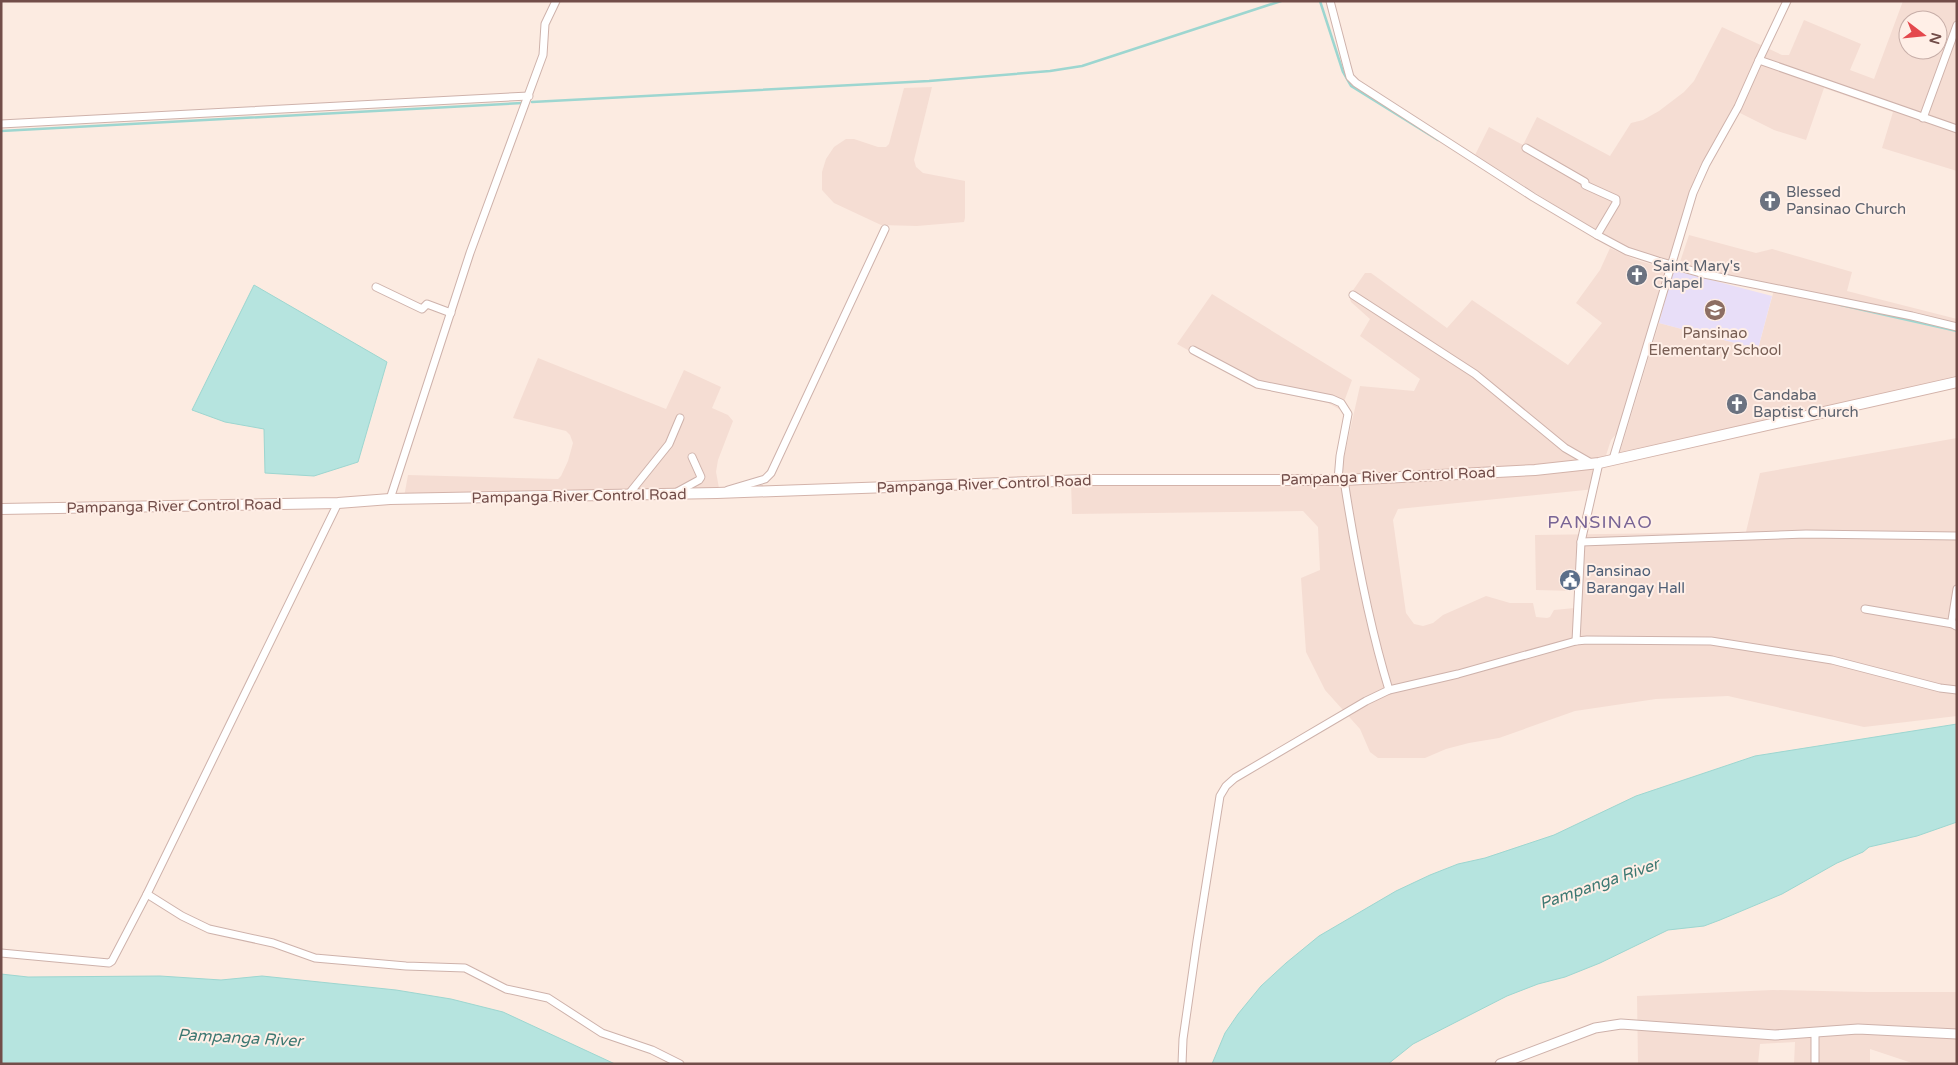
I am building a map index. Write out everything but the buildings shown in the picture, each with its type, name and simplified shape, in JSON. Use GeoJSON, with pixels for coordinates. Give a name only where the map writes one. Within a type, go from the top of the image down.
{"type":"FeatureCollection","features":[{"type":"Feature","properties":{"kind":"main road","name":"Pampanga River Control Road"},"geometry":{"type":"LineString","coordinates":[[1,509],[338,503],[390,499],[717,493],[1087,480],[1341,480],[1536,470],[1595,463],[1957,382]]}},
{"type":"Feature","properties":{"kind":"street"},"geometry":{"type":"LineString","coordinates":[[390,499],[470,253],[543,55],[545,24],[556,1]]}},
{"type":"Feature","properties":{"kind":"street"},"geometry":{"type":"LineString","coordinates":[[1330,1],[1350,76],[1356,83],[1533,197],[1597,235],[1644,257],[1704,274],[1912,316],[1957,327]]}},
{"type":"Feature","properties":{"kind":"street"},"geometry":{"type":"LineString","coordinates":[[1612,459],[1701,173],[1738,107],[1787,1]]}},
{"type":"Feature","properties":{"kind":"street"},"geometry":{"type":"LineString","coordinates":[[1923,118],[1957,25]]}},
{"type":"Feature","properties":{"kind":"street"},"geometry":{"type":"LineString","coordinates":[[1760,60],[1957,129]]}},
{"type":"Feature","properties":{"kind":"street"},"geometry":{"type":"LineString","coordinates":[[1,124],[529,96]]}},
{"type":"Feature","properties":{"kind":"street"},"geometry":{"type":"LineString","coordinates":[[1526,148],[1585,182],[1585,185],[1616,200],[1597,235]]}},
{"type":"Feature","properties":{"kind":"street"},"geometry":{"type":"LineString","coordinates":[[717,493],[765,479],[771,473],[885,228]]}},
{"type":"Feature","properties":{"kind":"street"},"geometry":{"type":"LineString","coordinates":[[376,288],[422,309],[427,304],[451,312]]}},
{"type":"Feature","properties":{"kind":"street"},"geometry":{"type":"LineString","coordinates":[[1353,295],[1475,374],[1565,448],[1595,463],[1581,542],[1576,641]]}},
{"type":"Feature","properties":{"kind":"street"},"geometry":{"type":"LineString","coordinates":[[1194,350],[1257,384],[1332,399],[1341,403],[1348,414],[1340,456],[1341,480],[1361,582],[1377,651],[1389,690]]}},
{"type":"Feature","properties":{"kind":"street"},"geometry":{"type":"LineString","coordinates":[[628,495],[669,444],[680,418]]}},
{"type":"Feature","properties":{"kind":"street"},"geometry":{"type":"LineString","coordinates":[[675,494],[699,480],[701,476],[692,457]]}},
{"type":"Feature","properties":{"kind":"street"},"geometry":{"type":"LineString","coordinates":[[1,952],[110,963],[147,894],[338,503]]}},
{"type":"Feature","properties":{"kind":"street"},"geometry":{"type":"LineString","coordinates":[[1581,542],[1806,534],[1957,536]]}},
{"type":"Feature","properties":{"kind":"street"},"geometry":{"type":"LineString","coordinates":[[1865,609],[1955,625],[1957,589]]}},
{"type":"Feature","properties":{"kind":"street"},"geometry":{"type":"LineString","coordinates":[[1182,1064],[1183,1039],[1220,796],[1226,786],[1235,778],[1366,701],[1389,690],[1458,674],[1576,641],[1711,641],[1832,660],[1940,688],[1957,690]]}},
{"type":"Feature","properties":{"kind":"street"},"geometry":{"type":"LineString","coordinates":[[147,894],[182,916],[209,929],[273,943],[315,958],[406,966],[465,968],[506,989],[548,998],[602,1033],[652,1050],[680,1064]]}},
{"type":"Feature","properties":{"kind":"street"},"geometry":{"type":"LineString","coordinates":[[1500,1064],[1594,1028],[1621,1024],[1775,1035],[1858,1029],[1957,1034]]}},
{"type":"Feature","properties":{"kind":"street"},"geometry":{"type":"LineString","coordinates":[[1815,1032],[1815,1064]]}},
{"type":"Feature","properties":{"kind":"shaded area"},"geometry":{"type":"Polygon","coordinates":[[[1903,1],[1957,1],[1957,171],[1882,148],[1893,112],[1824,88],[1806,140],[1774,130],[1732,109],[1697,172],[1669,263],[1647,256],[1611,240],[1475,155],[1489,127],[1523,145],[1537,117],[1610,156],[1631,123],[1643,120],[1659,111],[1684,92],[1694,81],[1722,27],[1782,55],[1789,55],[1804,20],[1861,44],[1850,70],[1874,79],[1898,14],[1898,60],[1948,60],[1948,10],[1900,10],[1903,1]]]}},
{"type":"Feature","properties":{"kind":"shaded area"},"geometry":{"type":"Polygon","coordinates":[[[932,87],[914,160],[916,167],[923,173],[965,181],[964,222],[917,226],[881,225],[834,203],[822,190],[822,172],[826,159],[834,147],[846,139],[854,139],[878,147],[886,147],[889,144],[904,88],[932,87]]]}},
{"type":"Feature","properties":{"kind":"shaded area"},"geometry":{"type":"Polygon","coordinates":[[[1689,235],[1756,253],[1772,249],[1852,272],[1847,291],[1957,319],[1957,373],[1954,381],[1620,452],[1659,323],[1758,349],[1774,290],[1679,265],[1689,235]]]}},
{"type":"Feature","properties":{"kind":"shaded area"},"geometry":{"type":"Polygon","coordinates":[[[1610,248],[1636,260],[1668,269],[1619,431],[1611,440],[1595,489],[1398,509],[1393,520],[1406,613],[1414,624],[1423,626],[1433,623],[1443,615],[1486,596],[1510,603],[1533,603],[1536,617],[1547,618],[1550,617],[1554,610],[1575,608],[1575,591],[1536,590],[1535,535],[1746,532],[1760,473],[1957,438],[1957,716],[1864,727],[1728,696],[1656,699],[1575,711],[1499,738],[1446,749],[1425,758],[1378,758],[1370,752],[1360,729],[1325,690],[1306,652],[1301,578],[1320,570],[1318,527],[1303,511],[1072,514],[1071,482],[1332,479],[1341,470],[1360,386],[1414,391],[1420,379],[1360,336],[1370,319],[1351,302],[1349,296],[1365,273],[1371,273],[1447,328],[1472,300],[1568,365],[1602,323],[1576,303],[1600,270],[1610,248]]]}},
{"type":"Feature","properties":{"kind":"shaded area","name":"Pansinao Elementary School"},"geometry":{"type":"Polygon","coordinates":[[[1673,270],[1772,296],[1758,349],[1659,323],[1673,270]]]}},
{"type":"Feature","properties":{"kind":"shaded area"},"geometry":{"type":"Polygon","coordinates":[[[1212,294],[1352,380],[1341,410],[1328,403],[1256,388],[1177,344],[1212,294]]]}},
{"type":"Feature","properties":{"kind":"shaded area"},"geometry":{"type":"Polygon","coordinates":[[[538,358],[666,409],[684,370],[721,387],[712,408],[728,415],[733,421],[718,460],[716,472],[719,488],[676,492],[404,497],[408,475],[558,479],[561,476],[573,443],[570,435],[566,431],[513,418],[538,358]]]}},
{"type":"Feature","properties":{"kind":"shaded area"},"geometry":{"type":"Polygon","coordinates":[[[1773,990],[1957,992],[1957,1064],[1915,1064],[1870,1049],[1870,1064],[1794,1064],[1795,1042],[1760,1044],[1758,1064],[1638,1064],[1637,996],[1773,990]]]}},
{"type":"Feature","properties":{"kind":"water"},"geometry":{"type":"Polygon","coordinates":[[[254,285],[387,362],[358,462],[314,476],[265,473],[264,429],[225,422],[192,410],[254,285]]]}},
{"type":"Feature","properties":{"kind":"water","name":"Pampanga River"},"geometry":{"type":"Polygon","coordinates":[[[1957,724],[1957,822],[1917,836],[1869,847],[1863,852],[1837,863],[1782,894],[1720,920],[1704,926],[1668,930],[1600,963],[1507,996],[1413,1044],[1388,1064],[1212,1064],[1225,1033],[1238,1014],[1261,986],[1286,963],[1319,936],[1396,891],[1430,875],[1458,864],[1485,858],[1554,835],[1636,796],[1755,756],[1957,724]]]}},
{"type":"Feature","properties":{"kind":"water","name":"Pampanga River"},"geometry":{"type":"Polygon","coordinates":[[[1,974],[28,977],[160,976],[221,980],[262,976],[396,990],[451,999],[503,1012],[615,1064],[1,1064],[1,974]]]}},
{"type":"Feature","properties":{"kind":"waterway"},"geometry":{"type":"LineString","coordinates":[[532,102],[929,81],[1050,71],[1082,66],[1281,1]]}},
{"type":"Feature","properties":{"kind":"waterway"},"geometry":{"type":"LineString","coordinates":[[1320,1],[1343,72],[1351,86],[1438,140]]}},
{"type":"Feature","properties":{"kind":"waterway"},"geometry":{"type":"LineString","coordinates":[[1,131],[522,103]]}},
{"type":"Feature","properties":{"kind":"waterway"},"geometry":{"type":"LineString","coordinates":[[1841,305],[1957,331]]}},
{"type":"Feature","properties":{"kind":"place","name":"Blessed Pansinao Church"},"geometry":{"type":"Point","coordinates":[1770,201]}},
{"type":"Feature","properties":{"kind":"place","name":"Saint Mary's Chapel"},"geometry":{"type":"Point","coordinates":[1637,275]}},
{"type":"Feature","properties":{"kind":"place","name":"Pansinao Elementary School"},"geometry":{"type":"Point","coordinates":[1715,310]}},
{"type":"Feature","properties":{"kind":"place","name":"Candaba Baptist Church"},"geometry":{"type":"Point","coordinates":[1737,404]}},
{"type":"Feature","properties":{"kind":"place","name":"Pansinao Barangay Hall"},"geometry":{"type":"Point","coordinates":[1570,580]}},
{"type":"Feature","properties":{"kind":"district","name":"PANSINAO"},"geometry":{"type":"Point","coordinates":[1600,522]}}]}
